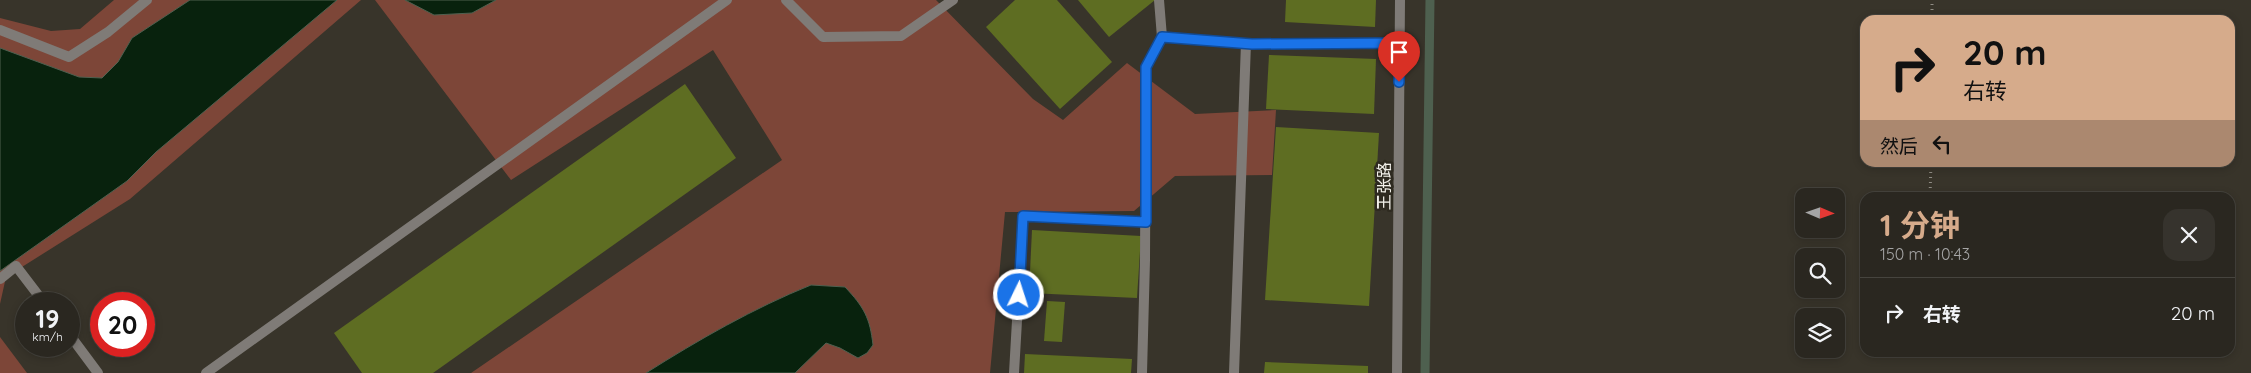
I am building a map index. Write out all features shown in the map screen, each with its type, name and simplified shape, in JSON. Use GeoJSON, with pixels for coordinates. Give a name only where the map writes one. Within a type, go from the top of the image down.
{"type":"FeatureCollection","features":[{"type":"Feature","properties":{"kind":"street"},"geometry":{"type":"LineString","coordinates":[[0,30],[69,57],[108,32],[147,0]]}},
{"type":"Feature","properties":{"kind":"street"},"geometry":{"type":"LineString","coordinates":[[206,373],[727,0]]}},
{"type":"Feature","properties":{"kind":"street"},"geometry":{"type":"LineString","coordinates":[[786,0],[823,37],[901,36],[953,0]]}},
{"type":"Feature","properties":{"kind":"street"},"geometry":{"type":"LineString","coordinates":[[1142,373],[1146,222],[1146,67],[1162,37],[1159,0]]}},
{"type":"Feature","properties":{"kind":"street","name":"王张路"},"geometry":{"type":"LineString","coordinates":[[1397,373],[1400,0]]}},
{"type":"Feature","properties":{"kind":"street"},"geometry":{"type":"LineString","coordinates":[[1162,37],[1246,43],[1400,43]]}},
{"type":"Feature","properties":{"kind":"street"},"geometry":{"type":"LineString","coordinates":[[1234,373],[1246,43]]}},
{"type":"Feature","properties":{"kind":"street"},"geometry":{"type":"LineString","coordinates":[[1014,373],[1023,216],[1146,222]]}},
{"type":"Feature","properties":{"kind":"street"},"geometry":{"type":"LineString","coordinates":[[0,278],[16,266],[36,292]]}},
{"type":"Feature","properties":{"kind":"street"},"geometry":{"type":"LineString","coordinates":[[80,349],[98,373]]}},
{"type":"Feature","properties":{"kind":"path"},"geometry":{"type":"LineString","coordinates":[[1932,0],[1932,15]]}},
{"type":"Feature","properties":{"kind":"path"},"geometry":{"type":"LineString","coordinates":[[1930,192],[1931,167]]}},
{"type":"Feature","properties":{"kind":"shaded area"},"geometry":{"type":"Polygon","coordinates":[[[114,0],[361,0],[130,199],[6,277],[0,304],[0,18],[51,31],[80,29],[114,0]]]}},
{"type":"Feature","properties":{"kind":"shaded area"},"geometry":{"type":"Polygon","coordinates":[[[190,0],[337,0],[156,152],[127,181],[0,271],[0,48],[79,77],[102,78],[118,62],[132,38],[190,0]]]}},
{"type":"Feature","properties":{"kind":"shaded area"},"geometry":{"type":"Polygon","coordinates":[[[375,0],[936,0],[1033,99],[1063,120],[1127,63],[1195,114],[1276,110],[1272,175],[1175,176],[1134,211],[1005,212],[990,373],[471,373],[782,160],[713,50],[511,180],[375,0]]]}},
{"type":"Feature","properties":{"kind":"shaded area"},"geometry":{"type":"Polygon","coordinates":[[[405,0],[496,0],[472,13],[434,15],[405,0]]]}},
{"type":"Feature","properties":{"kind":"shaded area"},"geometry":{"type":"Polygon","coordinates":[[[811,285],[845,287],[857,301],[868,320],[872,336],[873,345],[867,353],[858,358],[826,343],[795,373],[646,373],[727,325],[811,285]]]}},
{"type":"Feature","properties":{"kind":"shaded area"},"geometry":{"type":"Polygon","coordinates":[[[0,337],[27,373],[0,373],[0,337]]]}},
{"type":"Feature","properties":{"kind":"building"},"geometry":{"type":"Polygon","coordinates":[[[1015,0],[1057,0],[1112,62],[1060,109],[986,27],[1015,0]]]}},
{"type":"Feature","properties":{"kind":"building"},"geometry":{"type":"Polygon","coordinates":[[[1078,0],[1155,0],[1109,37],[1078,0]]]}},
{"type":"Feature","properties":{"kind":"building"},"geometry":{"type":"Polygon","coordinates":[[[1286,0],[1376,0],[1375,27],[1285,22],[1286,0]]]}},
{"type":"Feature","properties":{"kind":"building"},"geometry":{"type":"Polygon","coordinates":[[[1269,55],[1376,59],[1374,114],[1266,109],[1269,55]]]}},
{"type":"Feature","properties":{"kind":"building"},"geometry":{"type":"Polygon","coordinates":[[[685,84],[736,158],[433,373],[362,373],[334,333],[685,84]]]}},
{"type":"Feature","properties":{"kind":"building"},"geometry":{"type":"Polygon","coordinates":[[[1276,127],[1379,133],[1369,306],[1265,300],[1276,127]]]}},
{"type":"Feature","properties":{"kind":"building"},"geometry":{"type":"Polygon","coordinates":[[[1032,230],[1141,236],[1137,298],[1029,293],[1032,230]]]}},
{"type":"Feature","properties":{"kind":"building"},"geometry":{"type":"Polygon","coordinates":[[[1047,301],[1065,302],[1062,342],[1044,341],[1047,301]]]}},
{"type":"Feature","properties":{"kind":"building"},"geometry":{"type":"Polygon","coordinates":[[[1025,354],[1132,359],[1131,373],[1024,373],[1025,354]]]}},
{"type":"Feature","properties":{"kind":"building"},"geometry":{"type":"Polygon","coordinates":[[[1265,362],[1368,366],[1368,373],[1264,373],[1265,362]]]}},
{"type":"Feature","properties":{"kind":"waterway"},"geometry":{"type":"LineString","coordinates":[[1425,373],[1430,0]]}},
{"type":"Feature","properties":{"kind":"route"},"geometry":{"type":"LineString","coordinates":[[1019,295],[1023,216],[1146,222],[1146,67],[1162,37],[1252,44],[1400,43],[1399,82]]}}]}
